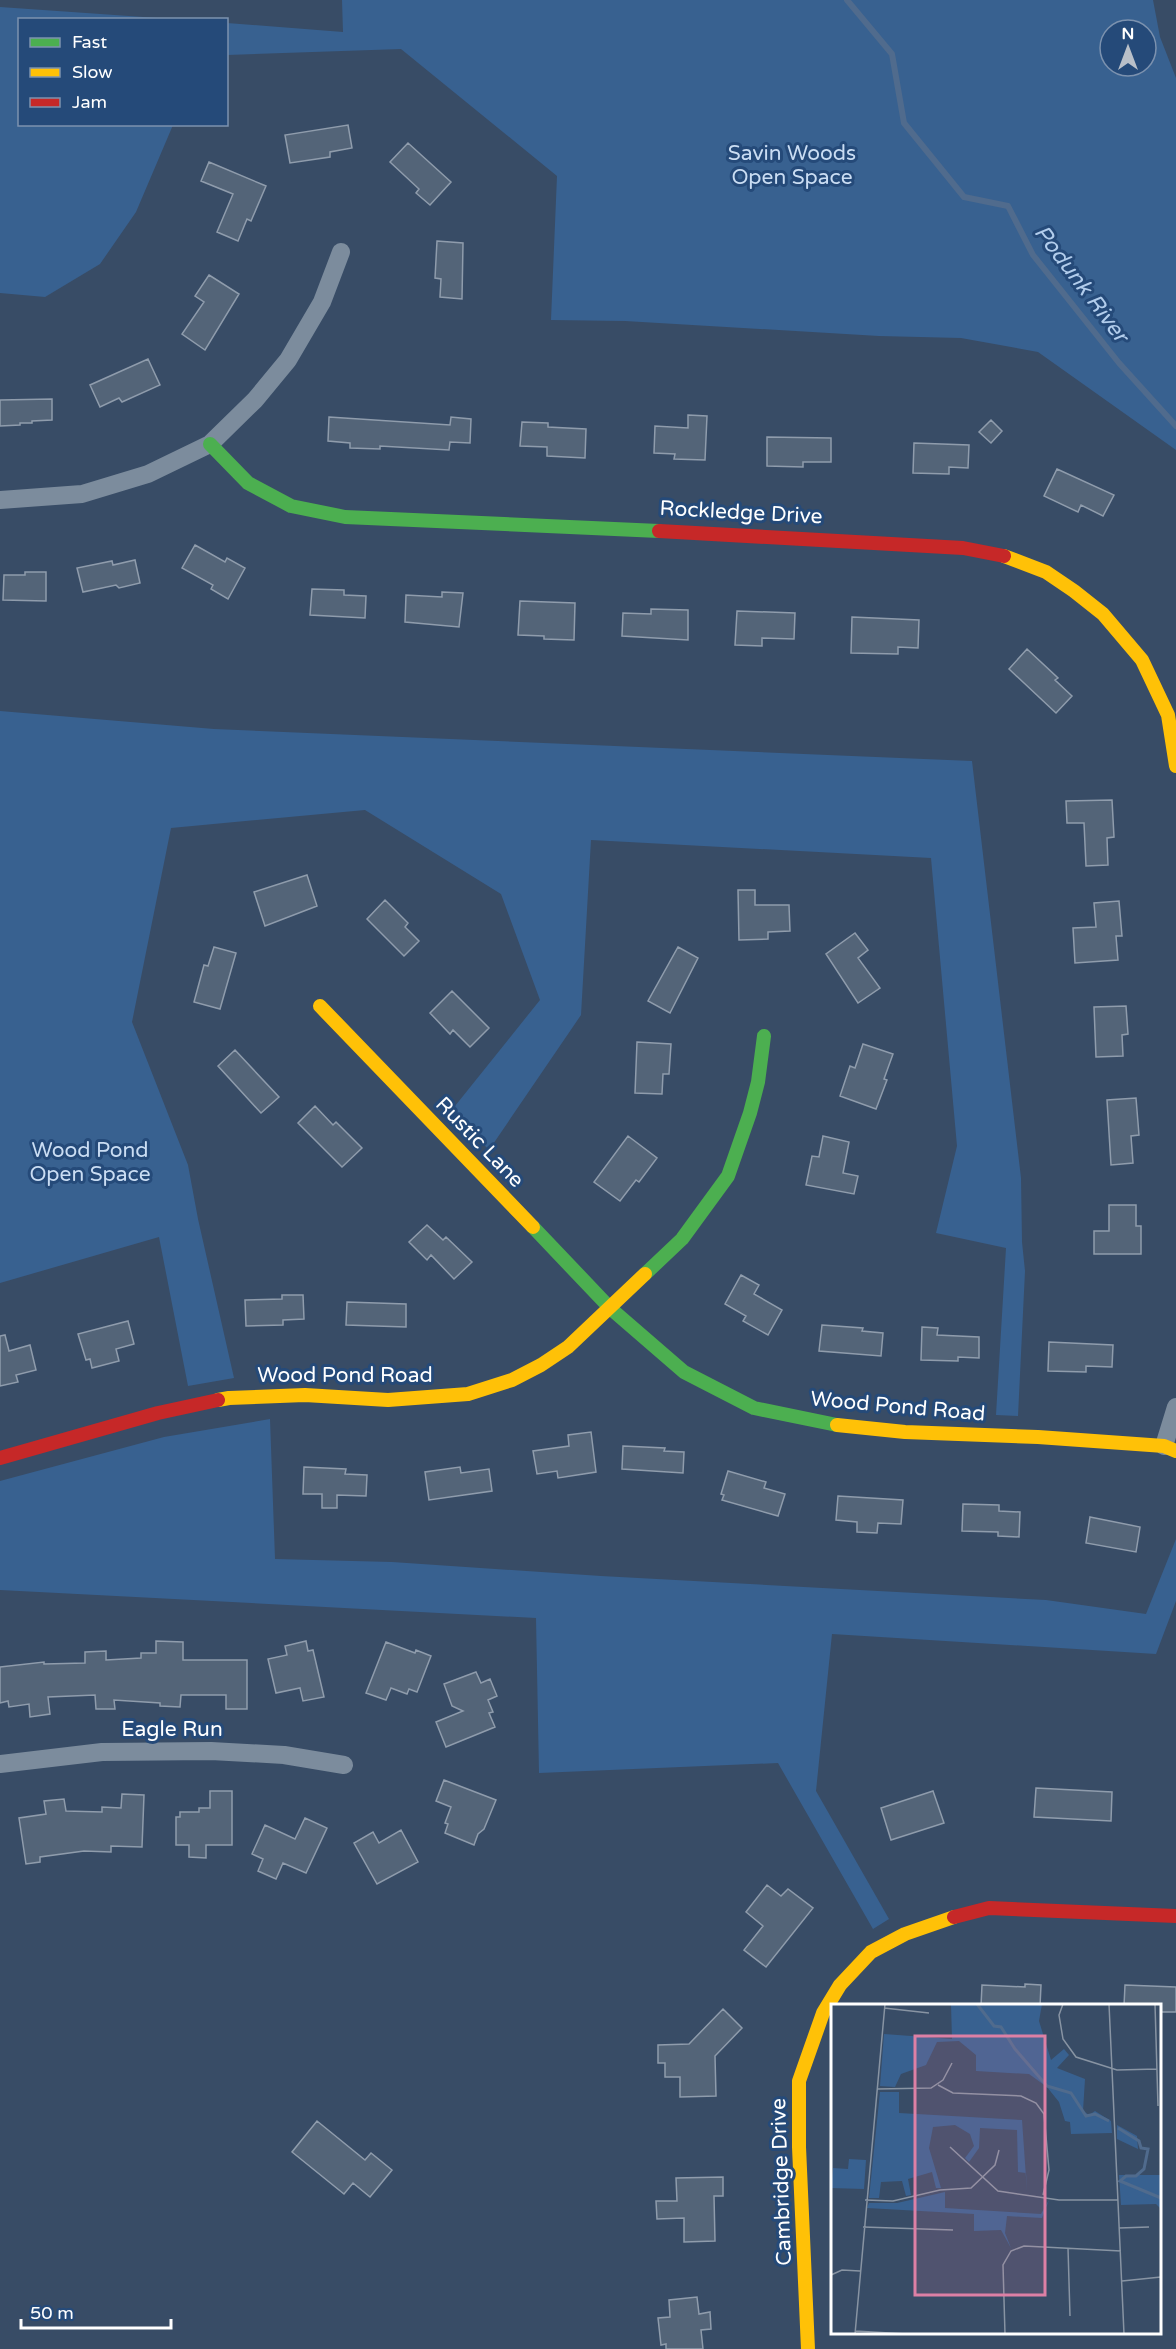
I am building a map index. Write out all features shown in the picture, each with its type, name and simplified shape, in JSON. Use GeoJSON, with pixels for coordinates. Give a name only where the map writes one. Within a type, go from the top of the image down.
{"type":"FeatureCollection","features":[{"type":"Feature","properties":{"kind":"street"},"geometry":{"type":"LineString","coordinates":[[0,500],[82,494],[148,474],[210,444],[255,400],[288,360],[322,302],[341,252]]}},
{"type":"Feature","properties":{"kind":"street","name":"Rockledge Drive"},"geometry":{"type":"LineString","coordinates":[[210,444],[248,483],[291,506],[345,517],[806,538],[963,548],[1003,556],[1046,572],[1074,591],[1103,614],[1142,660],[1168,716],[1176,766]]}},
{"type":"Feature","properties":{"kind":"street","name":"Rustic Lane"},"geometry":{"type":"LineString","coordinates":[[320,1006],[610,1308]]}},
{"type":"Feature","properties":{"kind":"street"},"geometry":{"type":"LineString","coordinates":[[610,1308],[682,1239],[728,1176],[750,1113],[758,1082],[764,1036]]}},
{"type":"Feature","properties":{"kind":"street","name":"Wood Pond Road"},"geometry":{"type":"LineString","coordinates":[[0,1458],[158,1413],[229,1398],[305,1395],[388,1400],[468,1394],[512,1380],[541,1365],[568,1347],[610,1308],[684,1372],[754,1408],[820,1423],[905,1432],[1038,1437],[1170,1449]]}},
{"type":"Feature","properties":{"kind":"street"},"geometry":{"type":"LineString","coordinates":[[1170,1449],[1176,1407]]}},
{"type":"Feature","properties":{"kind":"street","name":"Eagle Run"},"geometry":{"type":"LineString","coordinates":[[0,1764],[102,1752],[211,1751],[284,1755],[344,1765]]}},
{"type":"Feature","properties":{"kind":"street","name":"Cambridge Drive"},"geometry":{"type":"LineString","coordinates":[[808,2349],[799,2147],[799,2082],[823,2013],[840,1985],[872,1952],[905,1934],[944,1920],[989,1908],[1176,1916]]}},
{"type":"Feature","properties":{"kind":"green space","name":"Savin Woods Open Space"},"geometry":{"type":"Polygon","coordinates":[[[342,0],[1153,0],[1156,18],[1098,18],[1098,78],[1158,78],[1158,26],[1176,78],[1176,450],[1038,352],[961,338],[879,336],[625,321],[551,320],[557,176],[401,49],[228,55],[228,23],[343,32],[342,0]]]}},
{"type":"Feature","properties":{"kind":"green space"},"geometry":{"type":"Polygon","coordinates":[[[0,7],[158,18],[18,18],[18,126],[173,126],[136,212],[100,264],[45,297],[0,293],[0,7]]]}},
{"type":"Feature","properties":{"kind":"green space","name":"Wood Pond Open Space"},"geometry":{"type":"Polygon","coordinates":[[[0,711],[214,729],[972,761],[1021,1178],[1025,1271],[1018,1416],[996,1415],[1006,1248],[936,1233],[957,1146],[931,858],[591,840],[581,1015],[489,1150],[451,1111],[540,1000],[501,894],[365,810],[171,828],[132,1022],[188,1165],[234,1378],[188,1386],[159,1237],[0,1283],[0,711]]]}},
{"type":"Feature","properties":{"kind":"green space"},"geometry":{"type":"Polygon","coordinates":[[[270,1419],[275,1559],[392,1562],[601,1576],[1046,1600],[1146,1614],[1176,1539],[1176,1601],[1156,1654],[832,1634],[816,1791],[889,1919],[873,1929],[778,1763],[539,1773],[536,1618],[0,1590],[0,1481],[164,1437],[270,1419]]]}},
{"type":"Feature","properties":{"kind":"building"},"geometry":{"type":"Polygon","coordinates":[[[348,125],[352,148],[330,152],[330,157],[290,163],[285,135],[348,125]]]}},
{"type":"Feature","properties":{"kind":"building"},"geometry":{"type":"Polygon","coordinates":[[[408,143],[451,182],[430,205],[416,193],[419,189],[390,162],[408,143]]]}},
{"type":"Feature","properties":{"kind":"building"},"geometry":{"type":"Polygon","coordinates":[[[209,162],[266,186],[251,221],[247,219],[238,241],[217,232],[233,194],[201,181],[209,162]]]}},
{"type":"Feature","properties":{"kind":"building"},"geometry":{"type":"Polygon","coordinates":[[[437,241],[463,243],[462,299],[440,297],[441,279],[435,278],[437,241]]]}},
{"type":"Feature","properties":{"kind":"building"},"geometry":{"type":"Polygon","coordinates":[[[209,275],[239,294],[205,350],[182,334],[204,302],[195,296],[209,275]]]}},
{"type":"Feature","properties":{"kind":"building"},"geometry":{"type":"Polygon","coordinates":[[[148,359],[160,385],[122,402],[119,398],[100,407],[90,385],[148,359]]]}},
{"type":"Feature","properties":{"kind":"building"},"geometry":{"type":"Polygon","coordinates":[[[52,399],[52,420],[0,426],[0,400],[52,399]]]}},
{"type":"Feature","properties":{"kind":"building"},"geometry":{"type":"Polygon","coordinates":[[[688,415],[707,416],[705,460],[674,459],[675,454],[654,453],[655,426],[688,428],[688,415]]]}},
{"type":"Feature","properties":{"kind":"building"},"geometry":{"type":"Polygon","coordinates":[[[329,417],[450,425],[451,417],[471,419],[470,443],[450,442],[449,450],[380,446],[380,449],[350,448],[350,443],[328,441],[329,417]]]}},
{"type":"Feature","properties":{"kind":"building"},"geometry":{"type":"Polygon","coordinates":[[[991,420],[1002,431],[991,443],[979,432],[991,420]]]}},
{"type":"Feature","properties":{"kind":"building"},"geometry":{"type":"Polygon","coordinates":[[[522,422],[548,423],[548,427],[586,429],[585,458],[547,456],[547,447],[520,446],[522,422]]]}},
{"type":"Feature","properties":{"kind":"building"},"geometry":{"type":"Polygon","coordinates":[[[767,437],[831,438],[831,462],[803,462],[803,467],[767,466],[767,437]]]}},
{"type":"Feature","properties":{"kind":"building"},"geometry":{"type":"Polygon","coordinates":[[[914,443],[969,445],[968,468],[949,467],[949,474],[913,473],[914,443]]]}},
{"type":"Feature","properties":{"kind":"building"},"geometry":{"type":"Polygon","coordinates":[[[1057,469],[1114,495],[1103,516],[1081,505],[1078,512],[1044,496],[1057,469]]]}},
{"type":"Feature","properties":{"kind":"building"},"geometry":{"type":"Polygon","coordinates":[[[195,545],[225,562],[227,558],[245,568],[228,599],[211,589],[213,585],[182,568],[195,545]]]}},
{"type":"Feature","properties":{"kind":"building"},"geometry":{"type":"Polygon","coordinates":[[[135,560],[140,583],[83,592],[77,568],[112,561],[113,565],[135,560]]]}},
{"type":"Feature","properties":{"kind":"building"},"geometry":{"type":"Polygon","coordinates":[[[25,572],[46,572],[46,601],[3,600],[4,575],[25,575],[25,572]]]}},
{"type":"Feature","properties":{"kind":"building"},"geometry":{"type":"Polygon","coordinates":[[[312,589],[344,590],[344,595],[366,596],[365,618],[310,615],[312,589]]]}},
{"type":"Feature","properties":{"kind":"building"},"geometry":{"type":"Polygon","coordinates":[[[442,592],[463,593],[459,627],[405,622],[406,595],[442,597],[442,592]]]}},
{"type":"Feature","properties":{"kind":"building"},"geometry":{"type":"Polygon","coordinates":[[[520,601],[575,603],[574,640],[518,635],[520,601]]]}},
{"type":"Feature","properties":{"kind":"building"},"geometry":{"type":"Polygon","coordinates":[[[651,609],[688,610],[688,640],[622,636],[623,613],[651,614],[651,609]]]}},
{"type":"Feature","properties":{"kind":"building"},"geometry":{"type":"Polygon","coordinates":[[[737,611],[795,613],[794,639],[762,638],[762,646],[735,645],[737,611]]]}},
{"type":"Feature","properties":{"kind":"building"},"geometry":{"type":"Polygon","coordinates":[[[852,617],[919,620],[918,648],[898,647],[898,654],[851,653],[852,617]]]}},
{"type":"Feature","properties":{"kind":"building"},"geometry":{"type":"Polygon","coordinates":[[[1027,649],[1058,678],[1055,680],[1072,696],[1056,713],[1009,669],[1027,649]]]}},
{"type":"Feature","properties":{"kind":"building"},"geometry":{"type":"Polygon","coordinates":[[[1112,800],[1114,837],[1107,838],[1108,865],[1086,866],[1084,823],[1067,823],[1066,801],[1112,800]]]}},
{"type":"Feature","properties":{"kind":"building"},"geometry":{"type":"Polygon","coordinates":[[[307,875],[317,906],[265,926],[254,892],[307,875]]]}},
{"type":"Feature","properties":{"kind":"building"},"geometry":{"type":"Polygon","coordinates":[[[738,890],[755,890],[755,905],[789,905],[790,931],[768,932],[768,939],[739,940],[738,890]]]}},
{"type":"Feature","properties":{"kind":"building"},"geometry":{"type":"Polygon","coordinates":[[[385,900],[408,923],[405,927],[419,941],[404,956],[367,919],[385,900]]]}},
{"type":"Feature","properties":{"kind":"building"},"geometry":{"type":"Polygon","coordinates":[[[1119,901],[1122,936],[1116,936],[1118,960],[1075,963],[1073,928],[1096,927],[1094,903],[1119,901]]]}},
{"type":"Feature","properties":{"kind":"building"},"geometry":{"type":"Polygon","coordinates":[[[855,933],[868,950],[858,958],[880,988],[858,1003],[826,954],[855,933]]]}},
{"type":"Feature","properties":{"kind":"building"},"geometry":{"type":"Polygon","coordinates":[[[214,947],[236,953],[220,1009],[194,1002],[204,965],[208,966],[214,947]]]}},
{"type":"Feature","properties":{"kind":"building"},"geometry":{"type":"Polygon","coordinates":[[[678,947],[698,958],[670,1013],[648,1001],[678,947]]]}},
{"type":"Feature","properties":{"kind":"building"},"geometry":{"type":"Polygon","coordinates":[[[452,991],[489,1028],[470,1047],[453,1030],[450,1034],[430,1013],[452,991]]]}},
{"type":"Feature","properties":{"kind":"building"},"geometry":{"type":"Polygon","coordinates":[[[1126,1006],[1128,1034],[1122,1035],[1123,1056],[1096,1057],[1094,1007],[1126,1006]]]}},
{"type":"Feature","properties":{"kind":"building"},"geometry":{"type":"Polygon","coordinates":[[[637,1042],[671,1044],[669,1074],[663,1074],[662,1094],[635,1093],[637,1042]]]}},
{"type":"Feature","properties":{"kind":"building"},"geometry":{"type":"Polygon","coordinates":[[[863,1044],[893,1054],[884,1079],[887,1080],[876,1109],[840,1096],[850,1066],[855,1068],[863,1044]]]}},
{"type":"Feature","properties":{"kind":"building"},"geometry":{"type":"Polygon","coordinates":[[[235,1050],[279,1097],[261,1113],[218,1066],[235,1050]]]}},
{"type":"Feature","properties":{"kind":"building"},"geometry":{"type":"Polygon","coordinates":[[[1136,1098],[1139,1135],[1131,1136],[1133,1163],[1111,1165],[1107,1100],[1136,1098]]]}},
{"type":"Feature","properties":{"kind":"building"},"geometry":{"type":"Polygon","coordinates":[[[315,1106],[333,1125],[336,1122],[362,1148],[342,1167],[298,1123],[315,1106]]]}},
{"type":"Feature","properties":{"kind":"building"},"geometry":{"type":"Polygon","coordinates":[[[628,1136],[657,1158],[639,1182],[636,1180],[620,1201],[594,1182],[628,1136]]]}},
{"type":"Feature","properties":{"kind":"building"},"geometry":{"type":"Polygon","coordinates":[[[823,1136],[849,1142],[843,1173],[858,1176],[854,1194],[806,1185],[812,1156],[819,1157],[823,1136]]]}},
{"type":"Feature","properties":{"kind":"building"},"geometry":{"type":"Polygon","coordinates":[[[1109,1205],[1136,1205],[1136,1226],[1141,1226],[1141,1254],[1094,1254],[1094,1231],[1109,1231],[1109,1205]]]}},
{"type":"Feature","properties":{"kind":"building"},"geometry":{"type":"Polygon","coordinates":[[[427,1225],[443,1240],[446,1237],[472,1262],[454,1279],[431,1255],[427,1260],[409,1242],[427,1225]]]}},
{"type":"Feature","properties":{"kind":"building"},"geometry":{"type":"Polygon","coordinates":[[[741,1275],[759,1285],[754,1294],[782,1310],[768,1335],[743,1321],[746,1316],[725,1304],[741,1275]]]}},
{"type":"Feature","properties":{"kind":"building"},"geometry":{"type":"Polygon","coordinates":[[[282,1295],[303,1295],[304,1319],[283,1320],[283,1325],[246,1326],[245,1300],[282,1299],[282,1295]]]}},
{"type":"Feature","properties":{"kind":"building"},"geometry":{"type":"Polygon","coordinates":[[[347,1302],[406,1304],[406,1327],[346,1325],[347,1302]]]}},
{"type":"Feature","properties":{"kind":"building"},"geometry":{"type":"Polygon","coordinates":[[[128,1321],[134,1344],[116,1349],[119,1361],[92,1368],[90,1359],[86,1360],[78,1334],[128,1321]]]}},
{"type":"Feature","properties":{"kind":"building"},"geometry":{"type":"Polygon","coordinates":[[[822,1325],[863,1328],[862,1331],[883,1333],[881,1356],[819,1351],[822,1325]]]}},
{"type":"Feature","properties":{"kind":"building"},"geometry":{"type":"Polygon","coordinates":[[[922,1327],[938,1328],[937,1335],[979,1337],[979,1358],[958,1357],[958,1361],[921,1360],[922,1327]]]}},
{"type":"Feature","properties":{"kind":"building"},"geometry":{"type":"Polygon","coordinates":[[[5,1335],[9,1351],[30,1345],[36,1370],[16,1375],[18,1382],[0,1386],[0,1336],[5,1335]]]}},
{"type":"Feature","properties":{"kind":"building"},"geometry":{"type":"Polygon","coordinates":[[[1049,1342],[1113,1345],[1112,1367],[1086,1366],[1086,1372],[1048,1371],[1049,1342]]]}},
{"type":"Feature","properties":{"kind":"building"},"geometry":{"type":"Polygon","coordinates":[[[591,1432],[596,1472],[558,1478],[557,1471],[537,1474],[533,1451],[569,1446],[568,1435],[591,1432]]]}},
{"type":"Feature","properties":{"kind":"building"},"geometry":{"type":"Polygon","coordinates":[[[623,1446],[665,1448],[664,1451],[684,1452],[683,1473],[622,1469],[623,1446]]]}},
{"type":"Feature","properties":{"kind":"building"},"geometry":{"type":"Polygon","coordinates":[[[304,1467],[346,1469],[345,1474],[367,1475],[366,1496],[337,1495],[337,1508],[322,1508],[322,1494],[303,1494],[304,1467]]]}},
{"type":"Feature","properties":{"kind":"building"},"geometry":{"type":"Polygon","coordinates":[[[460,1467],[461,1473],[489,1469],[492,1491],[429,1500],[425,1472],[460,1467]]]}},
{"type":"Feature","properties":{"kind":"building"},"geometry":{"type":"Polygon","coordinates":[[[728,1471],[766,1482],[764,1488],[785,1494],[778,1516],[722,1500],[724,1495],[721,1494],[728,1471]]]}},
{"type":"Feature","properties":{"kind":"building"},"geometry":{"type":"Polygon","coordinates":[[[838,1496],[903,1500],[901,1524],[878,1523],[877,1533],[857,1532],[857,1522],[836,1520],[838,1496]]]}},
{"type":"Feature","properties":{"kind":"building"},"geometry":{"type":"Polygon","coordinates":[[[963,1504],[999,1505],[999,1511],[1020,1512],[1019,1537],[998,1536],[998,1532],[962,1531],[963,1504]]]}},
{"type":"Feature","properties":{"kind":"building"},"geometry":{"type":"Polygon","coordinates":[[[1090,1517],[1140,1527],[1136,1552],[1086,1543],[1090,1517]]]}},
{"type":"Feature","properties":{"kind":"building"},"geometry":{"type":"Polygon","coordinates":[[[156,1641],[183,1642],[183,1660],[247,1660],[247,1709],[226,1709],[226,1695],[181,1695],[180,1707],[160,1706],[160,1703],[114,1700],[115,1709],[96,1709],[95,1695],[48,1697],[50,1714],[30,1717],[29,1704],[9,1707],[8,1701],[0,1703],[0,1667],[44,1662],[44,1664],[85,1663],[85,1652],[106,1651],[106,1660],[141,1658],[141,1653],[156,1653],[156,1641]]]}},
{"type":"Feature","properties":{"kind":"building"},"geometry":{"type":"Polygon","coordinates":[[[306,1641],[308,1651],[313,1650],[324,1697],[303,1701],[300,1688],[276,1693],[268,1659],[287,1655],[285,1646],[306,1641]]]}},
{"type":"Feature","properties":{"kind":"building"},"geometry":{"type":"Polygon","coordinates":[[[386,1642],[415,1653],[416,1650],[431,1656],[417,1692],[409,1689],[407,1694],[391,1688],[386,1700],[366,1693],[386,1642]]]}},
{"type":"Feature","properties":{"kind":"building"},"geometry":{"type":"Polygon","coordinates":[[[476,1672],[481,1683],[490,1679],[497,1696],[488,1700],[493,1712],[489,1713],[495,1727],[446,1747],[436,1722],[463,1711],[452,1706],[444,1684],[476,1672]]]}},
{"type":"Feature","properties":{"kind":"building"},"geometry":{"type":"Polygon","coordinates":[[[444,1780],[496,1800],[484,1829],[478,1834],[474,1845],[445,1833],[448,1824],[445,1823],[451,1807],[436,1801],[444,1780]]]}},
{"type":"Feature","properties":{"kind":"building"},"geometry":{"type":"Polygon","coordinates":[[[1036,1788],[1112,1792],[1111,1821],[1034,1817],[1036,1788]]]}},
{"type":"Feature","properties":{"kind":"building"},"geometry":{"type":"Polygon","coordinates":[[[210,1791],[232,1791],[232,1845],[206,1845],[206,1858],[189,1857],[189,1845],[176,1845],[176,1817],[180,1817],[180,1812],[199,1812],[199,1808],[210,1808],[210,1791]]]}},
{"type":"Feature","properties":{"kind":"building"},"geometry":{"type":"Polygon","coordinates":[[[933,1791],[944,1823],[891,1840],[881,1808],[933,1791]]]}},
{"type":"Feature","properties":{"kind":"building"},"geometry":{"type":"Polygon","coordinates":[[[122,1794],[144,1795],[142,1847],[111,1846],[111,1852],[84,1851],[40,1857],[40,1862],[26,1864],[19,1818],[46,1814],[44,1801],[64,1799],[66,1811],[102,1812],[102,1807],[121,1808],[122,1794]]]}},
{"type":"Feature","properties":{"kind":"building"},"geometry":{"type":"Polygon","coordinates":[[[305,1818],[327,1828],[306,1873],[283,1863],[276,1879],[258,1871],[263,1859],[252,1854],[265,1825],[295,1839],[305,1818]]]}},
{"type":"Feature","properties":{"kind":"building"},"geometry":{"type":"Polygon","coordinates":[[[401,1830],[418,1862],[377,1884],[354,1843],[373,1832],[379,1843],[401,1830]]]}},
{"type":"Feature","properties":{"kind":"building"},"geometry":{"type":"Polygon","coordinates":[[[767,1885],[781,1896],[788,1889],[813,1908],[766,1967],[744,1950],[763,1926],[746,1912],[767,1885]]]}},
{"type":"Feature","properties":{"kind":"building"},"geometry":{"type":"Polygon","coordinates":[[[1025,1984],[1041,1985],[1040,2004],[981,2004],[982,1985],[1025,1987],[1025,1984]]]}},
{"type":"Feature","properties":{"kind":"building"},"geometry":{"type":"Polygon","coordinates":[[[1125,1985],[1176,1987],[1176,2012],[1161,2012],[1161,2004],[1124,2004],[1125,1985]]]}},
{"type":"Feature","properties":{"kind":"building"},"geometry":{"type":"Polygon","coordinates":[[[723,2009],[742,2028],[715,2056],[716,2096],[680,2097],[680,2077],[665,2077],[665,2063],[658,2063],[658,2045],[689,2044],[723,2009]]]}},
{"type":"Feature","properties":{"kind":"building"},"geometry":{"type":"Polygon","coordinates":[[[317,2121],[365,2160],[371,2153],[392,2170],[370,2197],[353,2183],[344,2194],[292,2152],[317,2121]]]}},
{"type":"Feature","properties":{"kind":"building"},"geometry":{"type":"Polygon","coordinates":[[[723,2177],[723,2196],[714,2196],[715,2241],[684,2242],[684,2218],[657,2219],[656,2201],[677,2201],[676,2178],[723,2177]]]}},
{"type":"Feature","properties":{"kind":"building"},"geometry":{"type":"Polygon","coordinates":[[[697,2297],[699,2314],[710,2312],[711,2329],[701,2330],[703,2349],[666,2349],[666,2344],[661,2345],[658,2318],[670,2317],[669,2300],[697,2297]]]}},
{"type":"Feature","properties":{"kind":"waterway","name":"Podunk River"},"geometry":{"type":"LineString","coordinates":[[847,0],[892,54],[904,123],[964,197],[1008,206],[1033,255],[1119,363],[1176,426]]}},
{"type":"Feature","properties":{"kind":"traffic: fast"},"geometry":{"type":"LineString","coordinates":[[210,444],[248,483],[291,506],[345,517],[659,531]]}},
{"type":"Feature","properties":{"kind":"traffic: fast"},"geometry":{"type":"LineString","coordinates":[[645,1274],[682,1239],[728,1176],[750,1113],[758,1082],[764,1036]]}},
{"type":"Feature","properties":{"kind":"traffic: fast"},"geometry":{"type":"LineString","coordinates":[[533,1227],[610,1308],[684,1372],[754,1408],[837,1425]]}},
{"type":"Feature","properties":{"kind":"traffic: slow"},"geometry":{"type":"LineString","coordinates":[[1004,556],[1046,572],[1074,591],[1103,614],[1142,660],[1168,715],[1176,766]]}},
{"type":"Feature","properties":{"kind":"traffic: slow"},"geometry":{"type":"LineString","coordinates":[[320,1006],[533,1227]]}},
{"type":"Feature","properties":{"kind":"traffic: slow"},"geometry":{"type":"LineString","coordinates":[[218,1400],[305,1395],[388,1400],[468,1394],[512,1380],[541,1365],[568,1347],[645,1274]]}},
{"type":"Feature","properties":{"kind":"traffic: slow"},"geometry":{"type":"LineString","coordinates":[[837,1425],[905,1432],[1038,1437],[1164,1446],[1176,1451]]}},
{"type":"Feature","properties":{"kind":"traffic: slow"},"geometry":{"type":"LineString","coordinates":[[808,2349],[799,2147],[799,2081],[823,2013],[840,1985],[871,1952],[905,1934],[954,1917]]}},
{"type":"Feature","properties":{"kind":"traffic: jam"},"geometry":{"type":"LineString","coordinates":[[659,531],[963,548],[1004,556]]}},
{"type":"Feature","properties":{"kind":"traffic: jam"},"geometry":{"type":"LineString","coordinates":[[0,1458],[158,1413],[218,1400]]}},
{"type":"Feature","properties":{"kind":"traffic: jam"},"geometry":{"type":"LineString","coordinates":[[954,1917],[989,1908],[1176,1916]]}}]}
